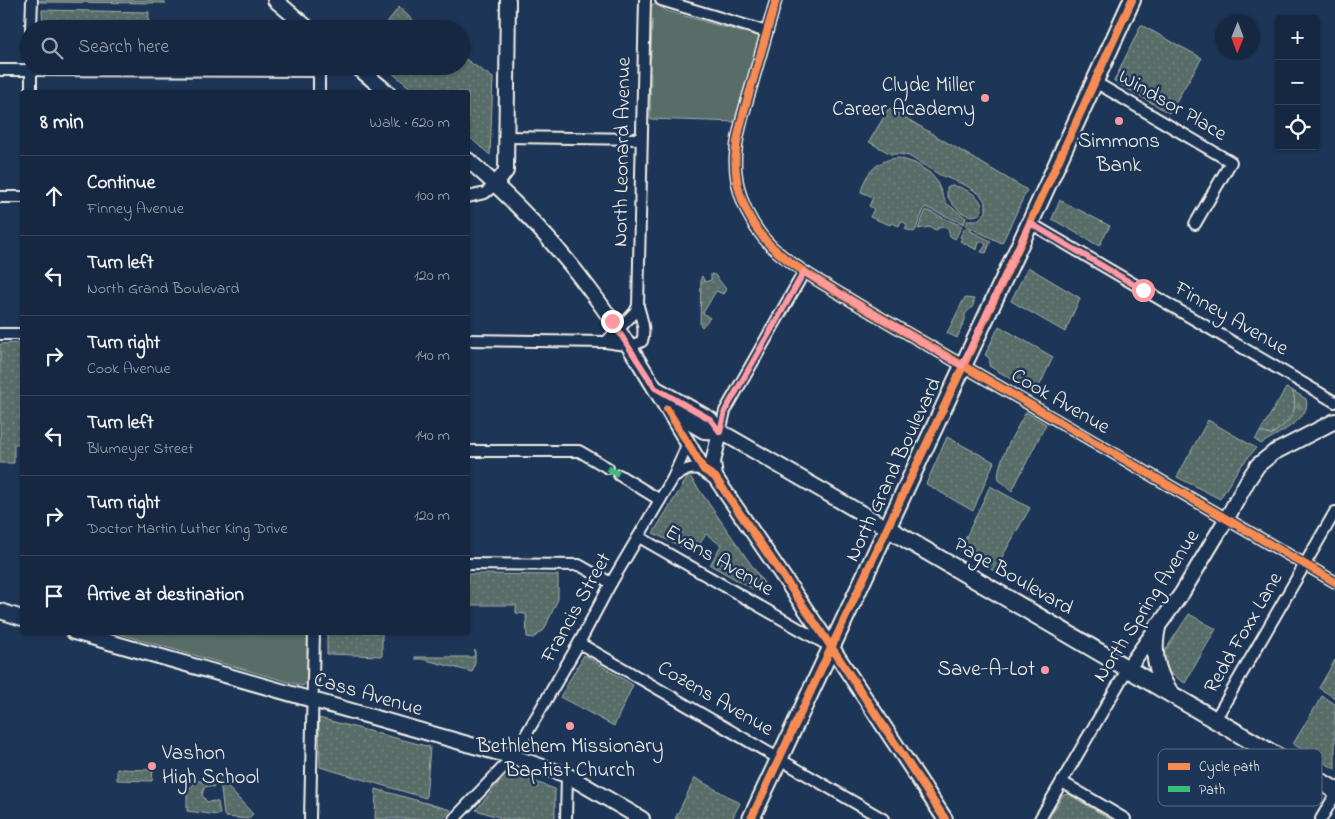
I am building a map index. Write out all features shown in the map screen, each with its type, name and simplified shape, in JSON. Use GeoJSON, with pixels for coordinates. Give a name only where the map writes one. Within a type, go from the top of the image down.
{"type":"FeatureCollection","features":[{"type":"Feature","properties":{"kind":"main road"},"geometry":{"type":"LineString","coordinates":[[275,0],[299,20]]}},
{"type":"Feature","properties":{"kind":"main road"},"geometry":{"type":"LineString","coordinates":[[496,184],[506,171],[508,0]]}},
{"type":"Feature","properties":{"kind":"main road","name":"North Grand Boulevard"},"geometry":{"type":"LineString","coordinates":[[751,819],[1095,82],[1128,1]]}},
{"type":"Feature","properties":{"kind":"main road"},"geometry":{"type":"LineString","coordinates":[[367,75],[386,90]]}},
{"type":"Feature","properties":{"kind":"main road"},"geometry":{"type":"LineString","coordinates":[[470,162],[522,209],[548,238],[590,290],[618,329],[686,442],[832,648],[940,817]]}},
{"type":"Feature","properties":{"kind":"main road"},"geometry":{"type":"LineString","coordinates":[[655,388],[710,419],[720,432],[709,473]]}},
{"type":"Feature","properties":{"kind":"main road","name":"Page Boulevard"},"geometry":{"type":"LineString","coordinates":[[667,409],[704,431],[720,432],[1265,749]]}},
{"type":"Feature","properties":{"kind":"main road","name":"North Spring Avenue"},"geometry":{"type":"LineString","coordinates":[[1128,668],[1182,593],[1258,465],[1272,453],[1335,421]]}},
{"type":"Feature","properties":{"kind":"main road"},"geometry":{"type":"LineString","coordinates":[[0,611],[20,617]]}},
{"type":"Feature","properties":{"kind":"main road"},"geometry":{"type":"LineString","coordinates":[[1157,627],[1155,662],[1161,679],[1170,693]]}},
{"type":"Feature","properties":{"kind":"main road","name":"Cass Avenue"},"geometry":{"type":"LineString","coordinates":[[85,635],[513,756],[567,774],[642,819]]}},
{"type":"Feature","properties":{"kind":"main road","name":"Page Boulevard"},"geometry":{"type":"LineString","coordinates":[[1322,782],[1335,790]]}},
{"type":"Feature","properties":{"kind":"street"},"geometry":{"type":"LineString","coordinates":[[31,20],[32,0]]}},
{"type":"Feature","properties":{"kind":"street","name":"North Leonard Avenue"},"geometry":{"type":"LineString","coordinates":[[629,346],[642,341],[643,337],[642,320],[638,306],[644,0]]}},
{"type":"Feature","properties":{"kind":"street"},"geometry":{"type":"LineString","coordinates":[[661,0],[767,32]]}},
{"type":"Feature","properties":{"kind":"street","name":"Cook Avenue"},"geometry":{"type":"LineString","coordinates":[[776,0],[746,104],[736,151],[736,174],[740,198],[753,223],[772,246],[804,272],[962,366],[1335,582]]}},
{"type":"Feature","properties":{"kind":"street"},"geometry":{"type":"LineString","coordinates":[[0,70],[20,69]]}},
{"type":"Feature","properties":{"kind":"street"},"geometry":{"type":"LineString","coordinates":[[31,75],[31,90]]}},
{"type":"Feature","properties":{"kind":"street"},"geometry":{"type":"LineString","coordinates":[[319,90],[320,75]]}},
{"type":"Feature","properties":{"kind":"street","name":"Windsor Place"},"geometry":{"type":"LineString","coordinates":[[1095,82],[1231,162],[1195,224]]}},
{"type":"Feature","properties":{"kind":"street"},"geometry":{"type":"LineString","coordinates":[[506,137],[642,140]]}},
{"type":"Feature","properties":{"kind":"street"},"geometry":{"type":"LineString","coordinates":[[470,197],[485,193],[496,184]]}},
{"type":"Feature","properties":{"kind":"street"},"geometry":{"type":"LineString","coordinates":[[0,197],[20,197]]}},
{"type":"Feature","properties":{"kind":"street","name":"Finney Avenue"},"geometry":{"type":"LineString","coordinates":[[1030,223],[1335,402]]}},
{"type":"Feature","properties":{"kind":"street"},"geometry":{"type":"LineString","coordinates":[[720,432],[725,411],[804,272]]}},
{"type":"Feature","properties":{"kind":"street"},"geometry":{"type":"LineString","coordinates":[[606,342],[635,312],[638,306]]}},
{"type":"Feature","properties":{"kind":"street"},"geometry":{"type":"LineString","coordinates":[[0,334],[20,334]]}},
{"type":"Feature","properties":{"kind":"street"},"geometry":{"type":"LineString","coordinates":[[470,340],[606,342],[629,346]]}},
{"type":"Feature","properties":{"kind":"street","name":"Francis Street"},"geometry":{"type":"LineString","coordinates":[[454,819],[513,756],[579,643],[611,583],[674,478],[685,450],[686,442]]}},
{"type":"Feature","properties":{"kind":"street"},"geometry":{"type":"LineString","coordinates":[[470,451],[579,451],[608,468]]}},
{"type":"Feature","properties":{"kind":"street"},"geometry":{"type":"LineString","coordinates":[[674,478],[690,468],[709,473]]}},
{"type":"Feature","properties":{"kind":"street"},"geometry":{"type":"LineString","coordinates":[[619,474],[660,500]]}},
{"type":"Feature","properties":{"kind":"street","name":"Redd Foxx Lane"},"geometry":{"type":"LineString","coordinates":[[1215,720],[1335,512]]}},
{"type":"Feature","properties":{"kind":"street","name":"Evans Avenue"},"geometry":{"type":"LineString","coordinates":[[640,537],[832,648]]}},
{"type":"Feature","properties":{"kind":"street"},"geometry":{"type":"LineString","coordinates":[[470,564],[579,565],[611,583]]}},
{"type":"Feature","properties":{"kind":"street"},"geometry":{"type":"LineString","coordinates":[[310,819],[314,635]]}},
{"type":"Feature","properties":{"kind":"street","name":"Cozens Avenue"},"geometry":{"type":"LineString","coordinates":[[579,643],[883,819]]}},
{"type":"Feature","properties":{"kind":"street","name":"North Spring Avenue"},"geometry":{"type":"LineString","coordinates":[[1040,819],[1128,668]]}},
{"type":"Feature","properties":{"kind":"street"},"geometry":{"type":"LineString","coordinates":[[566,819],[567,774]]}},
{"type":"Feature","properties":{"kind":"street"},"geometry":{"type":"LineString","coordinates":[[1062,782],[1125,819]]}},
{"type":"Feature","properties":{"kind":"street"},"geometry":{"type":"LineString","coordinates":[[1321,819],[1335,795]]}},
{"type":"Feature","properties":{"kind":"green space"},"geometry":{"type":"Polygon","coordinates":[[[40,0],[162,0],[166,3],[40,2],[40,0]]]}},
{"type":"Feature","properties":{"kind":"green space"},"geometry":{"type":"Polygon","coordinates":[[[653,4],[659,5],[667,11],[741,32],[748,31],[760,36],[736,115],[737,122],[650,119],[651,75],[648,68],[651,57],[652,20],[648,10],[653,4]]]}},
{"type":"Feature","properties":{"kind":"green space"},"geometry":{"type":"Polygon","coordinates":[[[399,7],[413,20],[389,20],[399,7]]]}},
{"type":"Feature","properties":{"kind":"green space"},"geometry":{"type":"Polygon","coordinates":[[[42,10],[149,12],[149,20],[43,20],[42,10]]]}},
{"type":"Feature","properties":{"kind":"green space"},"geometry":{"type":"Polygon","coordinates":[[[1141,25],[1202,58],[1169,113],[1114,81],[1141,25]]]}},
{"type":"Feature","properties":{"kind":"green space"},"geometry":{"type":"Polygon","coordinates":[[[470,62],[493,78],[490,155],[470,138],[470,90],[413,90],[395,75],[470,75],[470,62]]]}},
{"type":"Feature","properties":{"kind":"green space"},"geometry":{"type":"Polygon","coordinates":[[[889,108],[1027,190],[1002,243],[966,226],[968,220],[978,220],[986,212],[986,203],[980,194],[965,185],[940,175],[909,156],[891,154],[869,142],[889,108]]]}},
{"type":"Feature","properties":{"kind":"green space"},"geometry":{"type":"Polygon","coordinates":[[[899,158],[915,163],[930,173],[936,180],[946,203],[966,218],[964,224],[925,207],[913,232],[905,229],[907,224],[901,221],[899,226],[892,223],[890,225],[870,217],[874,209],[869,206],[873,197],[861,192],[863,185],[869,173],[879,164],[899,158]]]}},
{"type":"Feature","properties":{"kind":"green space"},"geometry":{"type":"Polygon","coordinates":[[[952,185],[968,191],[978,198],[982,207],[981,213],[971,216],[961,212],[947,195],[947,187],[952,185]]]}},
{"type":"Feature","properties":{"kind":"green space"},"geometry":{"type":"Polygon","coordinates":[[[1060,200],[1110,226],[1099,246],[1052,219],[1060,200]]]}},
{"type":"Feature","properties":{"kind":"green space"},"geometry":{"type":"Polygon","coordinates":[[[926,210],[962,226],[955,239],[950,236],[948,229],[943,227],[936,230],[929,227],[918,229],[926,210]]]}},
{"type":"Feature","properties":{"kind":"green space"},"geometry":{"type":"Polygon","coordinates":[[[965,228],[991,241],[986,253],[981,252],[986,245],[982,241],[979,242],[977,250],[960,241],[965,228]]]}},
{"type":"Feature","properties":{"kind":"green space"},"geometry":{"type":"Polygon","coordinates":[[[1028,267],[1080,298],[1065,332],[1011,301],[1028,267]]]}},
{"type":"Feature","properties":{"kind":"green space"},"geometry":{"type":"Polygon","coordinates":[[[711,274],[715,275],[726,289],[723,294],[716,291],[703,313],[710,318],[702,327],[700,324],[701,278],[702,276],[705,282],[711,280],[711,274]]]}},
{"type":"Feature","properties":{"kind":"green space"},"geometry":{"type":"Polygon","coordinates":[[[966,298],[974,299],[974,304],[965,314],[965,320],[957,338],[947,333],[966,298]]]}},
{"type":"Feature","properties":{"kind":"green space"},"geometry":{"type":"Polygon","coordinates":[[[999,326],[1053,357],[1036,393],[989,366],[990,359],[985,355],[999,326]]]}},
{"type":"Feature","properties":{"kind":"green space"},"geometry":{"type":"Polygon","coordinates":[[[17,343],[20,347],[20,444],[14,444],[14,463],[0,463],[0,344],[17,343]]]}},
{"type":"Feature","properties":{"kind":"green space"},"geometry":{"type":"Polygon","coordinates":[[[1286,388],[1293,391],[1294,407],[1291,418],[1271,435],[1260,432],[1286,388]]]}},
{"type":"Feature","properties":{"kind":"green space"},"geometry":{"type":"Polygon","coordinates":[[[1293,391],[1306,399],[1307,406],[1304,413],[1291,426],[1261,444],[1255,440],[1260,432],[1271,435],[1291,418],[1294,407],[1293,391]]]}},
{"type":"Feature","properties":{"kind":"green space"},"geometry":{"type":"Polygon","coordinates":[[[1026,412],[1046,424],[1012,491],[999,480],[998,474],[1003,456],[1026,412]]]}},
{"type":"Feature","properties":{"kind":"green space"},"geometry":{"type":"Polygon","coordinates":[[[1208,420],[1256,448],[1237,471],[1220,499],[1177,477],[1208,420]]]}},
{"type":"Feature","properties":{"kind":"green space"},"geometry":{"type":"Polygon","coordinates":[[[947,437],[994,462],[973,511],[926,484],[947,437]]]}},
{"type":"Feature","properties":{"kind":"green space"},"geometry":{"type":"Polygon","coordinates":[[[689,475],[766,586],[760,593],[710,565],[721,545],[706,534],[694,553],[653,533],[689,475]]]}},
{"type":"Feature","properties":{"kind":"green space"},"geometry":{"type":"Polygon","coordinates":[[[990,486],[1030,508],[994,571],[960,550],[990,486]]]}},
{"type":"Feature","properties":{"kind":"green space"},"geometry":{"type":"Polygon","coordinates":[[[470,574],[558,575],[558,599],[544,630],[533,638],[527,637],[526,614],[516,613],[516,605],[470,605],[470,574]]]}},
{"type":"Feature","properties":{"kind":"green space"},"geometry":{"type":"Polygon","coordinates":[[[1189,614],[1216,629],[1185,683],[1166,671],[1162,655],[1189,614]]]}},
{"type":"Feature","properties":{"kind":"green space"},"geometry":{"type":"Polygon","coordinates":[[[123,635],[308,635],[308,681],[303,686],[123,635]]]}},
{"type":"Feature","properties":{"kind":"green space"},"geometry":{"type":"Polygon","coordinates":[[[327,635],[382,635],[382,656],[327,654],[327,635]]]}},
{"type":"Feature","properties":{"kind":"green space"},"geometry":{"type":"Polygon","coordinates":[[[475,650],[475,663],[472,672],[422,659],[415,659],[415,657],[474,657],[475,650]]]}},
{"type":"Feature","properties":{"kind":"green space"},"geometry":{"type":"Polygon","coordinates":[[[584,655],[633,685],[614,726],[560,697],[584,655]]]}},
{"type":"Feature","properties":{"kind":"green space"},"geometry":{"type":"Polygon","coordinates":[[[1335,660],[1335,698],[1319,688],[1335,660]]]}},
{"type":"Feature","properties":{"kind":"green space"},"geometry":{"type":"Polygon","coordinates":[[[1322,696],[1335,704],[1335,769],[1322,761],[1322,749],[1301,749],[1293,744],[1322,696]]]}},
{"type":"Feature","properties":{"kind":"green space"},"geometry":{"type":"Polygon","coordinates":[[[319,718],[430,747],[426,798],[320,767],[319,718]]]}},
{"type":"Feature","properties":{"kind":"green space"},"geometry":{"type":"Polygon","coordinates":[[[117,769],[153,770],[152,781],[117,780],[117,769]]]}},
{"type":"Feature","properties":{"kind":"green space"},"geometry":{"type":"Polygon","coordinates":[[[508,772],[555,789],[555,819],[504,819],[476,810],[508,772]]]}},
{"type":"Feature","properties":{"kind":"green space"},"geometry":{"type":"Polygon","coordinates":[[[695,778],[740,803],[732,819],[675,819],[695,778]]]}},
{"type":"Feature","properties":{"kind":"green space"},"geometry":{"type":"Polygon","coordinates":[[[197,781],[217,781],[214,787],[208,786],[204,788],[202,795],[207,802],[218,802],[220,814],[187,811],[187,791],[197,781]]]}},
{"type":"Feature","properties":{"kind":"green space"},"geometry":{"type":"Polygon","coordinates":[[[220,781],[253,814],[248,819],[226,817],[224,815],[220,781]]]}},
{"type":"Feature","properties":{"kind":"green space"},"geometry":{"type":"Polygon","coordinates":[[[376,789],[451,810],[443,819],[375,819],[376,789]]]}},
{"type":"Feature","properties":{"kind":"green space"},"geometry":{"type":"Polygon","coordinates":[[[1068,794],[1110,819],[1049,819],[1063,795],[1068,794]]]}},
{"type":"Feature","properties":{"kind":"marked path"},"geometry":{"type":"LineString","coordinates":[[608,468],[619,475]]}},
{"type":"Feature","properties":{"kind":"cycle path"},"geometry":{"type":"LineString","coordinates":[[776,0],[740,125],[735,163],[736,177],[743,203],[755,227],[772,247],[802,270],[857,304],[1335,582]]}},
{"type":"Feature","properties":{"kind":"cycle path"},"geometry":{"type":"LineString","coordinates":[[751,819],[1030,223],[1132,0]]}},
{"type":"Feature","properties":{"kind":"cycle path"},"geometry":{"type":"LineString","coordinates":[[667,409],[704,470],[715,477],[832,648],[945,819]]}},
{"type":"Feature","properties":{"kind":"place","name":"Clyde Miller Career Academy"},"geometry":{"type":"Point","coordinates":[985,98]}},
{"type":"Feature","properties":{"kind":"place","name":"Simmons Bank"},"geometry":{"type":"Point","coordinates":[1119,121]}},
{"type":"Feature","properties":{"kind":"place","name":"Save-A-Lot"},"geometry":{"type":"Point","coordinates":[1045,670]}},
{"type":"Feature","properties":{"kind":"place","name":"Bethlehem Missionary Baptist Church"},"geometry":{"type":"Point","coordinates":[570,726]}},
{"type":"Feature","properties":{"kind":"place","name":"Vashon High School"},"geometry":{"type":"Point","coordinates":[152,766]}},
{"type":"Feature","properties":{"kind":"route"},"geometry":{"type":"LineString","coordinates":[[612,321],[655,388],[710,419],[720,432],[725,411],[804,272],[962,366],[1030,223],[1143,290]]}}]}
